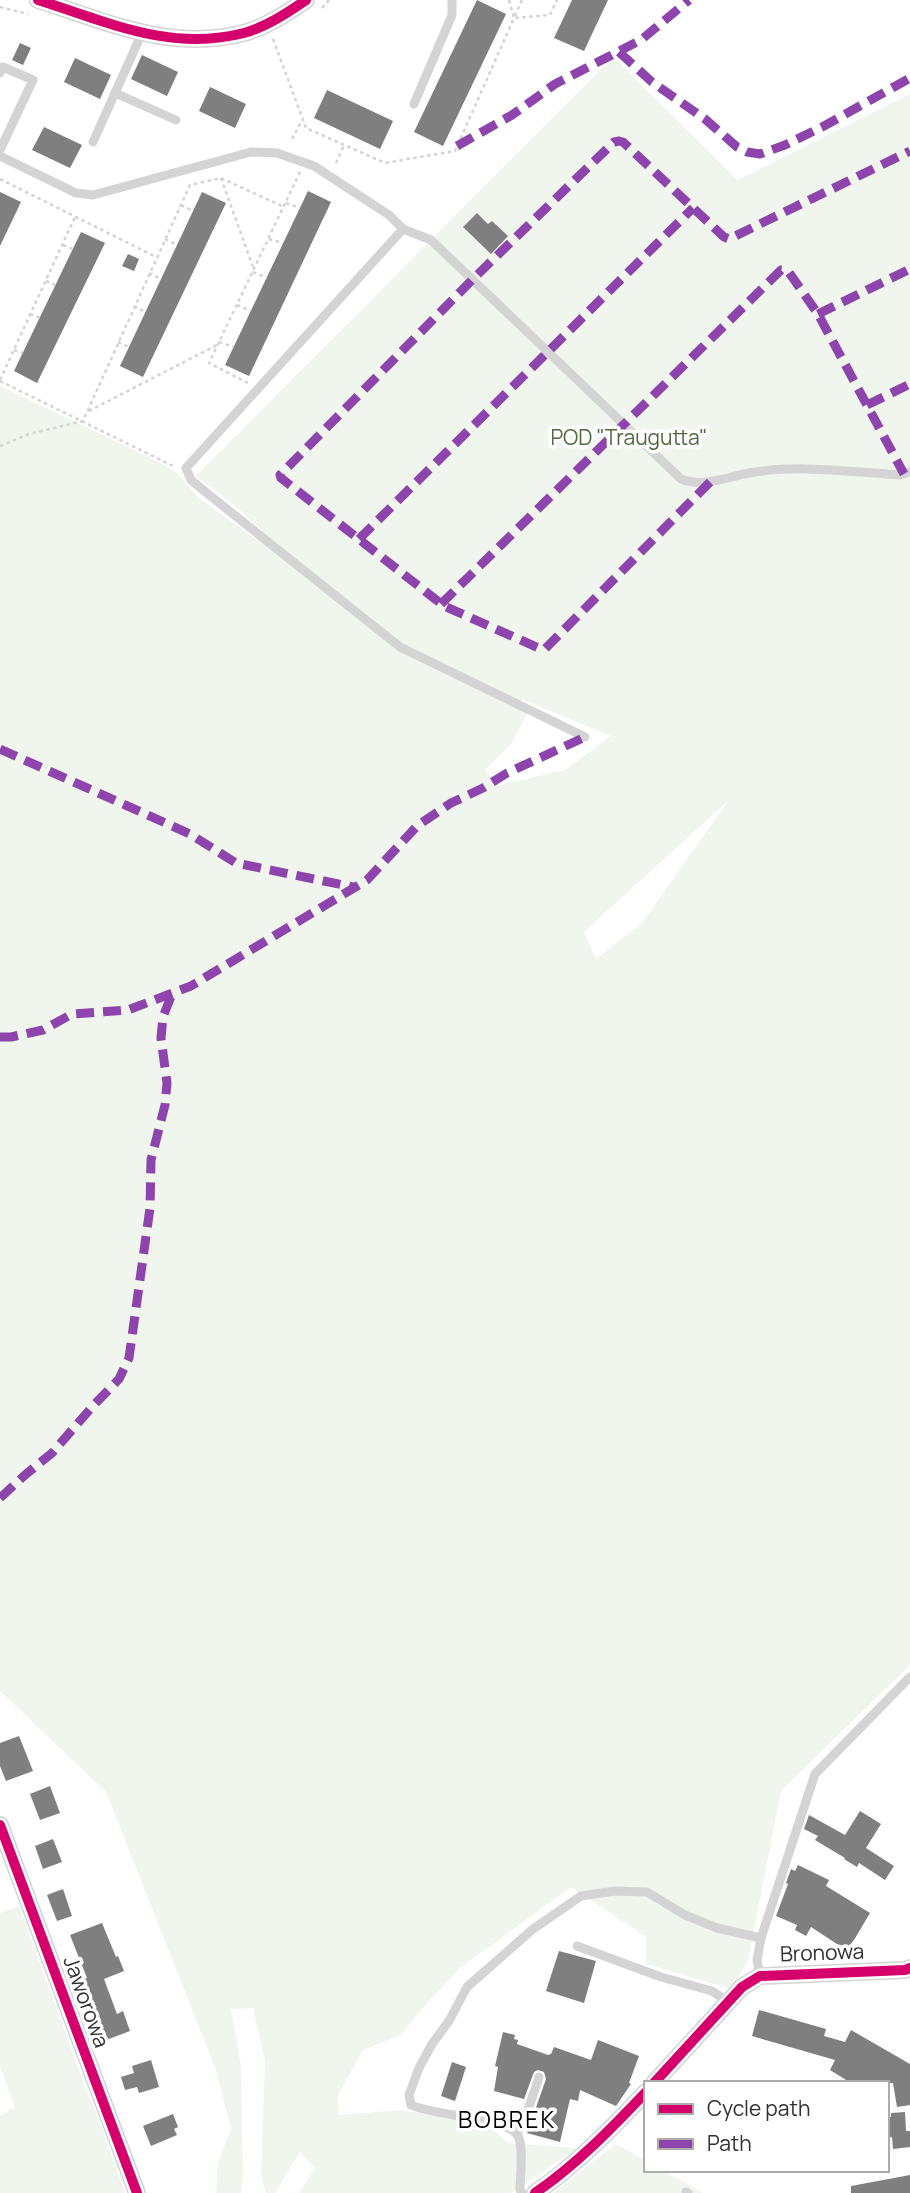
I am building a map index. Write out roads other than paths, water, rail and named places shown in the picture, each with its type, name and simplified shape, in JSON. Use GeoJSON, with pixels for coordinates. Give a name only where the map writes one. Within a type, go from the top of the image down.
{"type":"FeatureCollection","features":[{"type":"Feature","properties":{"kind":"street"},"geometry":{"type":"LineString","coordinates":[[38,0],[60,3],[142,33],[181,40],[208,40],[246,33],[279,18],[306,0]]}},
{"type":"Feature","properties":{"kind":"street","name":"Jaworowa"},"geometry":{"type":"LineString","coordinates":[[0,1825],[137,2193]]}},
{"type":"Feature","properties":{"kind":"street","name":"Bronowa"},"geometry":{"type":"LineString","coordinates":[[656,2081],[742,1987],[760,1976],[910,1968]]}},
{"type":"Feature","properties":{"kind":"street"},"geometry":{"type":"LineString","coordinates":[[535,2193],[616,2124],[644,2094]]}},
{"type":"Feature","properties":{"kind":"lane"},"geometry":{"type":"LineString","coordinates":[[414,104],[452,15],[452,0]]}},
{"type":"Feature","properties":{"kind":"lane"},"geometry":{"type":"LineString","coordinates":[[93,142],[142,33]]}},
{"type":"Feature","properties":{"kind":"lane"},"geometry":{"type":"LineString","coordinates":[[0,74],[3,67],[33,80],[0,149]]}},
{"type":"Feature","properties":{"kind":"lane"},"geometry":{"type":"LineString","coordinates":[[115,93],[176,120]]}},
{"type":"Feature","properties":{"kind":"lane"},"geometry":{"type":"LineString","coordinates":[[0,156],[76,192],[93,195],[251,152],[277,153],[314,166],[389,215],[403,229],[430,240],[681,479],[706,482],[752,472],[834,470],[900,475],[910,472]]}},
{"type":"Feature","properties":{"kind":"lane"},"geometry":{"type":"LineString","coordinates":[[403,229],[186,468],[191,480],[400,647],[586,737]]}},
{"type":"Feature","properties":{"kind":"lane"},"geometry":{"type":"LineString","coordinates":[[760,1976],[757,1960],[761,1938],[815,1774],[910,1677]]}},
{"type":"Feature","properties":{"kind":"lane"},"geometry":{"type":"LineString","coordinates":[[522,2193],[519,2137],[513,2129],[491,2122],[422,2110],[411,2105],[409,2095],[419,2068],[467,1987],[534,1929],[581,1896],[615,1891],[647,1892],[685,1915],[717,1927],[761,1938]]}},
{"type":"Feature","properties":{"kind":"lane"},"geometry":{"type":"LineString","coordinates":[[577,1946],[661,1977],[712,1991],[728,2003]]}},
{"type":"Feature","properties":{"kind":"lane"},"geometry":{"type":"LineString","coordinates":[[516,2133],[523,2125],[539,2077]]}},
{"type":"Feature","properties":{"kind":"district","name":"BOBREK"},"geometry":{"type":"Point","coordinates":[507,2120]}},
{"type":"Feature","properties":{"kind":"park label","name":"POD \"Traugutta\""},"geometry":{"type":"Point","coordinates":[629,438]}}]}
